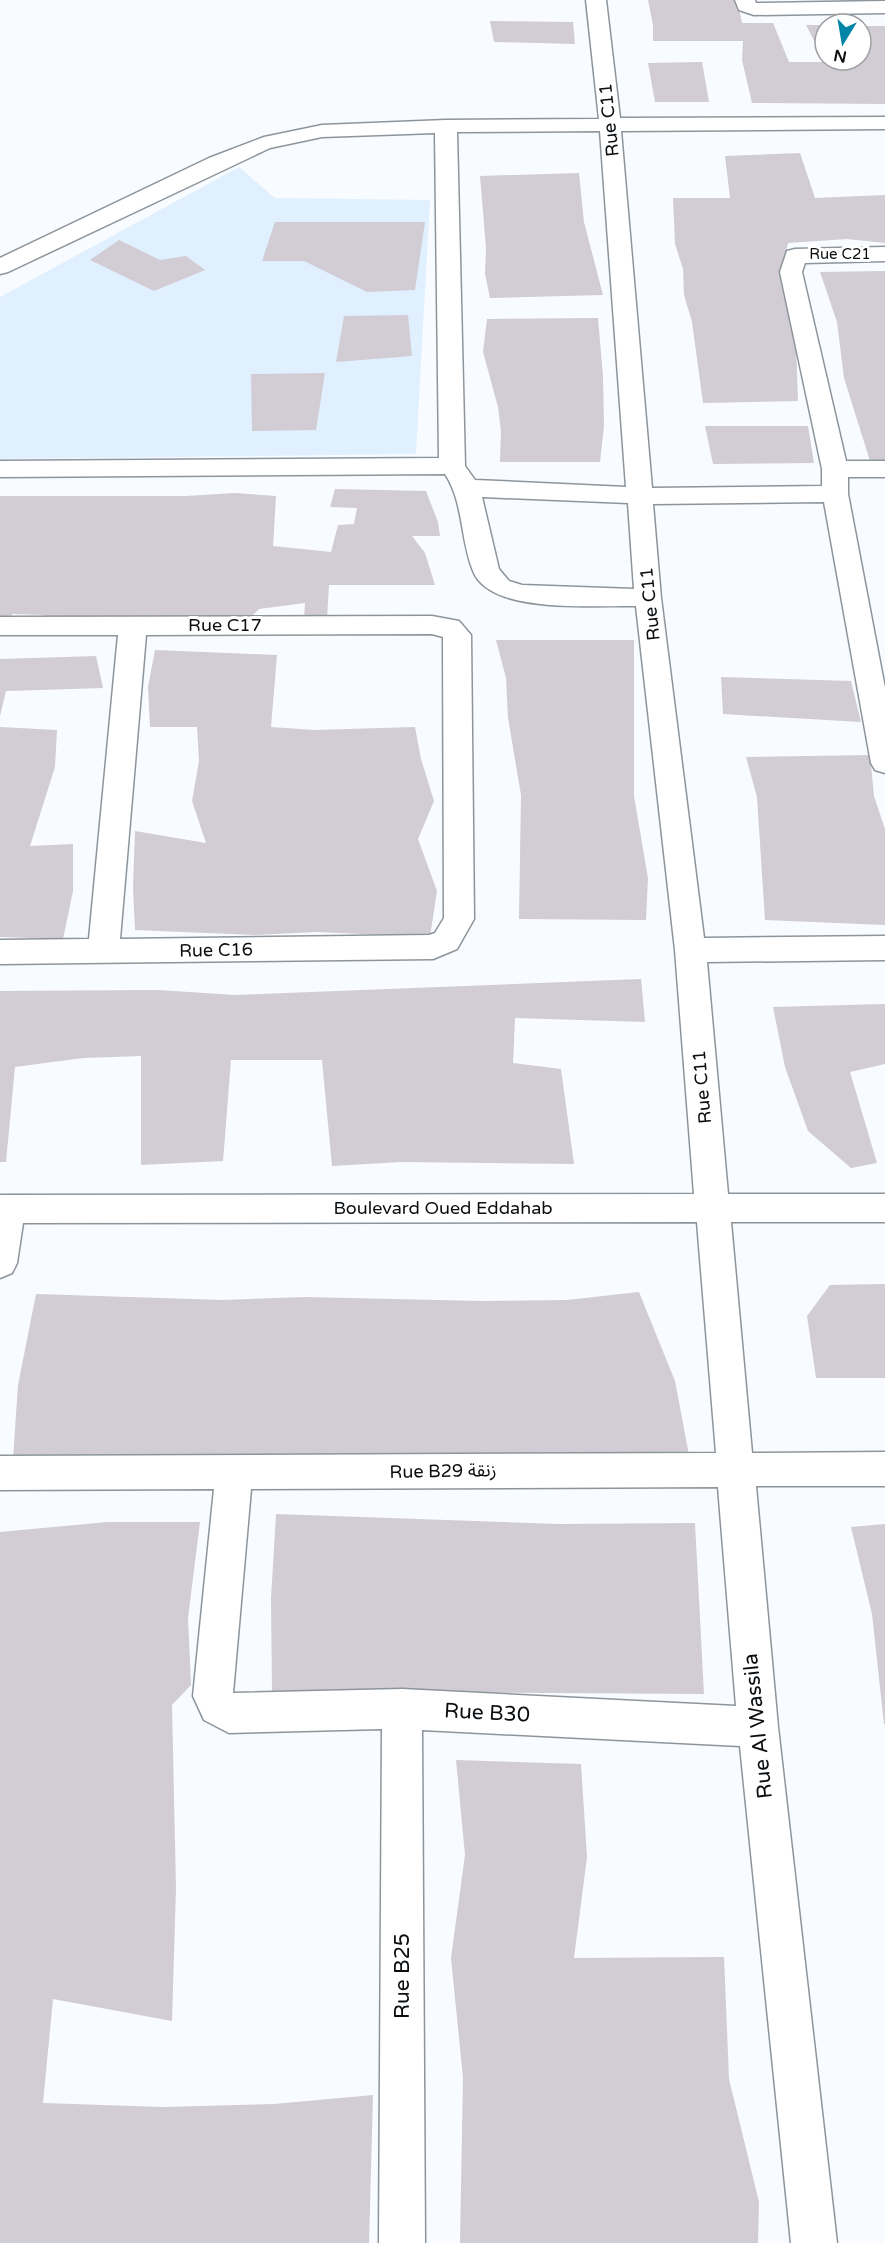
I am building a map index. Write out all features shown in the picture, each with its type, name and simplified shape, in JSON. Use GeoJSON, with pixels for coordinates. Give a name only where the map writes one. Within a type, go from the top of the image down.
{"type":"FeatureCollection","features":[{"type":"Feature","properties":{"kind":"street","name":"Rue C11"},"geometry":{"type":"LineString","coordinates":[[596,0],[610,125],[648,598],[690,950],[713,1208]]}},
{"type":"Feature","properties":{"kind":"street"},"geometry":{"type":"LineString","coordinates":[[745,0],[746,6],[754,9],[885,7]]}},
{"type":"Feature","properties":{"kind":"street"},"geometry":{"type":"LineString","coordinates":[[0,267],[264,143],[322,130],[446,126],[885,123]]}},
{"type":"Feature","properties":{"kind":"street"},"geometry":{"type":"LineString","coordinates":[[446,126],[452,466],[467,488],[486,571],[500,587],[520,594],[648,598]]}},
{"type":"Feature","properties":{"kind":"street","name":"Rue C21"},"geometry":{"type":"LineString","coordinates":[[835,482],[791,272],[795,256],[885,254]]}},
{"type":"Feature","properties":{"kind":"street"},"geometry":{"type":"LineString","coordinates":[[0,469],[452,466]]}},
{"type":"Feature","properties":{"kind":"street"},"geometry":{"type":"LineString","coordinates":[[467,488],[639,496],[835,482],[885,469]]}},
{"type":"Feature","properties":{"kind":"street"},"geometry":{"type":"LineString","coordinates":[[835,482],[872,623],[885,763]]}},
{"type":"Feature","properties":{"kind":"street","name":"Rue C17"},"geometry":{"type":"LineString","coordinates":[[0,626],[449,627],[457,635],[459,919],[446,941],[433,947]]}},
{"type":"Feature","properties":{"kind":"street"},"geometry":{"type":"LineString","coordinates":[[103,952],[133,626]]}},
{"type":"Feature","properties":{"kind":"street","name":"Rue C16"},"geometry":{"type":"LineString","coordinates":[[0,952],[433,947]]}},
{"type":"Feature","properties":{"kind":"street"},"geometry":{"type":"LineString","coordinates":[[690,950],[885,948]]}},
{"type":"Feature","properties":{"kind":"street","name":"Rue Al Wassila"},"geometry":{"type":"LineString","coordinates":[[713,1208],[733,1468],[758,1727],[814,2243]]}},
{"type":"Feature","properties":{"kind":"street","name":"Boulevard Oued Eddahab"},"geometry":{"type":"LineString","coordinates":[[4,1209],[885,1208]]}},
{"type":"Feature","properties":{"kind":"street"},"geometry":{"type":"LineString","coordinates":[[0,1263],[4,1209]]}},
{"type":"Feature","properties":{"kind":"street","name":"Rue B29 زنقة"},"geometry":{"type":"LineString","coordinates":[[0,1473],[234,1474],[733,1468],[885,1469]]}},
{"type":"Feature","properties":{"kind":"street","name":"Rue B30"},"geometry":{"type":"LineString","coordinates":[[234,1474],[213,1696],[218,1706],[229,1713],[402,1708],[758,1727]]}},
{"type":"Feature","properties":{"kind":"street","name":"Rue B25"},"geometry":{"type":"LineString","coordinates":[[402,1708],[402,2243]]}},
{"type":"Feature","properties":{"kind":"shaded area"},"geometry":{"type":"Polygon","coordinates":[[[239,167],[275,198],[430,200],[416,454],[0,459],[0,297],[239,167]]]}},
{"type":"Feature","properties":{"kind":"building"},"geometry":{"type":"Polygon","coordinates":[[[648,0],[737,0],[742,23],[773,23],[789,62],[813,62],[813,72],[873,72],[873,26],[885,26],[885,104],[752,103],[742,60],[743,41],[653,41],[653,25],[648,0]]]}},
{"type":"Feature","properties":{"kind":"building"},"geometry":{"type":"Polygon","coordinates":[[[490,21],[573,22],[575,44],[494,42],[490,21]]]}},
{"type":"Feature","properties":{"kind":"building"},"geometry":{"type":"Polygon","coordinates":[[[806,25],[813,25],[813,39],[806,25]]]}},
{"type":"Feature","properties":{"kind":"building"},"geometry":{"type":"Polygon","coordinates":[[[702,62],[709,102],[655,102],[648,63],[702,62]]]}},
{"type":"Feature","properties":{"kind":"building"},"geometry":{"type":"Polygon","coordinates":[[[800,153],[815,198],[885,195],[885,243],[847,239],[788,243],[782,268],[795,318],[798,401],[703,403],[692,322],[684,295],[683,269],[675,244],[673,198],[730,198],[725,156],[800,153]]]}},
{"type":"Feature","properties":{"kind":"building"},"geometry":{"type":"Polygon","coordinates":[[[579,173],[584,222],[603,295],[490,298],[485,274],[486,248],[480,176],[579,173]]]}},
{"type":"Feature","properties":{"kind":"building"},"geometry":{"type":"Polygon","coordinates":[[[275,222],[425,222],[415,290],[367,292],[304,261],[262,261],[275,222]]]}},
{"type":"Feature","properties":{"kind":"building"},"geometry":{"type":"Polygon","coordinates":[[[119,240],[160,260],[186,256],[205,270],[154,291],[90,260],[119,240]]]}},
{"type":"Feature","properties":{"kind":"building"},"geometry":{"type":"Polygon","coordinates":[[[885,271],[885,461],[870,461],[844,378],[837,322],[820,272],[885,271]]]}},
{"type":"Feature","properties":{"kind":"building"},"geometry":{"type":"Polygon","coordinates":[[[408,315],[412,356],[336,362],[344,316],[408,315]]]}},
{"type":"Feature","properties":{"kind":"building"},"geometry":{"type":"Polygon","coordinates":[[[598,318],[604,426],[600,462],[500,462],[501,432],[498,407],[483,352],[487,319],[598,318]]]}},
{"type":"Feature","properties":{"kind":"building"},"geometry":{"type":"Polygon","coordinates":[[[325,373],[316,430],[252,431],[251,374],[325,373]]]}},
{"type":"Feature","properties":{"kind":"building"},"geometry":{"type":"Polygon","coordinates":[[[705,426],[808,426],[814,463],[713,464],[705,426]]]}},
{"type":"Feature","properties":{"kind":"building"},"geometry":{"type":"Polygon","coordinates":[[[335,489],[426,491],[438,522],[440,536],[412,536],[425,553],[435,585],[329,585],[327,619],[304,619],[305,603],[259,609],[251,617],[48,622],[43,615],[13,614],[0,623],[0,496],[186,496],[235,493],[276,496],[273,546],[331,552],[338,525],[354,524],[357,508],[330,507],[335,489]]]}},
{"type":"Feature","properties":{"kind":"building"},"geometry":{"type":"Polygon","coordinates":[[[496,640],[634,640],[634,796],[648,878],[646,920],[519,919],[521,795],[508,718],[506,678],[496,640]]]}},
{"type":"Feature","properties":{"kind":"building"},"geometry":{"type":"Polygon","coordinates":[[[155,650],[277,655],[271,727],[314,730],[415,727],[421,759],[434,801],[418,839],[437,891],[430,937],[317,932],[255,935],[135,930],[133,888],[135,831],[206,843],[192,801],[199,761],[197,727],[150,727],[148,687],[155,650]]]}},
{"type":"Feature","properties":{"kind":"building"},"geometry":{"type":"Polygon","coordinates":[[[96,656],[103,688],[6,691],[0,716],[0,659],[96,656]]]}},
{"type":"Feature","properties":{"kind":"building"},"geometry":{"type":"Polygon","coordinates":[[[721,677],[851,681],[861,722],[723,714],[721,677]]]}},
{"type":"Feature","properties":{"kind":"building"},"geometry":{"type":"Polygon","coordinates":[[[0,727],[57,730],[55,767],[30,846],[73,844],[73,891],[63,939],[0,937],[0,727]]]}},
{"type":"Feature","properties":{"kind":"building"},"geometry":{"type":"Polygon","coordinates":[[[870,755],[874,796],[885,829],[885,925],[765,920],[757,797],[746,757],[870,755]]]}},
{"type":"Feature","properties":{"kind":"building"},"geometry":{"type":"Polygon","coordinates":[[[641,979],[645,1022],[515,1018],[513,1063],[561,1069],[574,1164],[401,1162],[332,1166],[322,1060],[231,1060],[223,1161],[141,1165],[141,1056],[83,1058],[15,1067],[6,1162],[0,1162],[0,991],[158,990],[235,995],[641,979]]]}},
{"type":"Feature","properties":{"kind":"building"},"geometry":{"type":"Polygon","coordinates":[[[885,1004],[885,1064],[850,1072],[877,1163],[851,1168],[808,1131],[785,1067],[773,1007],[885,1004]]]}},
{"type":"Feature","properties":{"kind":"building"},"geometry":{"type":"Polygon","coordinates":[[[885,1284],[885,1378],[816,1378],[807,1316],[830,1285],[885,1284]]]}},
{"type":"Feature","properties":{"kind":"building"},"geometry":{"type":"Polygon","coordinates":[[[639,1292],[675,1381],[689,1455],[485,1458],[386,1453],[13,1459],[18,1385],[36,1294],[223,1300],[304,1297],[482,1301],[567,1300],[639,1292]]]}},
{"type":"Feature","properties":{"kind":"building"},"geometry":{"type":"Polygon","coordinates":[[[276,1514],[559,1524],[695,1523],[704,1694],[272,1691],[271,1598],[276,1514]]]}},
{"type":"Feature","properties":{"kind":"building"},"geometry":{"type":"Polygon","coordinates":[[[108,1522],[200,1522],[188,1618],[191,1685],[172,1705],[176,1888],[172,2021],[53,1999],[43,2103],[163,2107],[274,2104],[373,2095],[369,2243],[0,2243],[0,1532],[108,1522]]]}},
{"type":"Feature","properties":{"kind":"building"},"geometry":{"type":"Polygon","coordinates":[[[885,1524],[884,1724],[872,1614],[851,1527],[885,1524]]]}},
{"type":"Feature","properties":{"kind":"building"},"geometry":{"type":"Polygon","coordinates":[[[456,1760],[581,1764],[587,1857],[574,1958],[724,1957],[729,2079],[759,2202],[758,2243],[460,2243],[463,2078],[451,1958],[465,1855],[456,1760]]]}}]}
